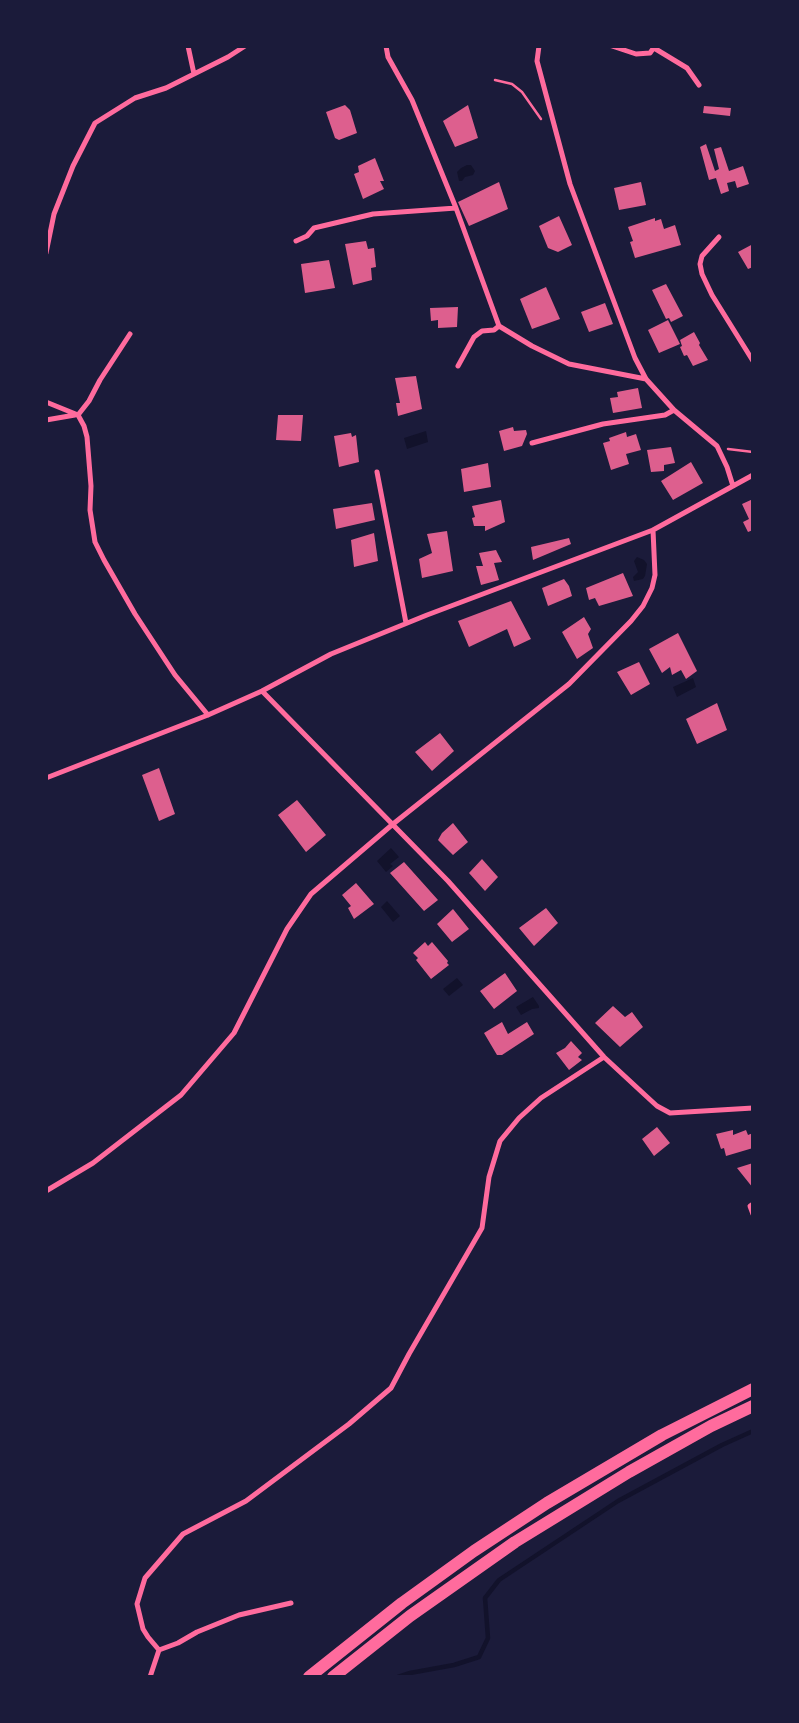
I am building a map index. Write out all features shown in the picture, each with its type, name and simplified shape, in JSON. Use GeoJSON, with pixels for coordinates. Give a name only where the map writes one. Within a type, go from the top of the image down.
{"type":"FeatureCollection","features":[{"type":"Feature","properties":{"kind":"main road"},"geometry":{"type":"LineString","coordinates":[[309,1677],[402,1603],[474,1551],[539,1508],[629,1454],[753,1388]]}},
{"type":"Feature","properties":{"kind":"main road"},"geometry":{"type":"LineString","coordinates":[[333,1677],[410,1616],[515,1542],[629,1472],[753,1406]]}},
{"type":"Feature","properties":{"kind":"street"},"geometry":{"type":"LineString","coordinates":[[188,46],[194,74]]}},
{"type":"Feature","properties":{"kind":"street"},"geometry":{"type":"LineString","coordinates":[[46,253],[54,214],[73,166],[95,123],[135,98],[166,88],[228,57],[245,46]]}},
{"type":"Feature","properties":{"kind":"street"},"geometry":{"type":"LineString","coordinates":[[386,46],[388,57],[412,100],[456,208],[499,326],[532,346],[570,364],[646,379]]}},
{"type":"Feature","properties":{"kind":"street"},"geometry":{"type":"LineString","coordinates":[[540,46],[537,61],[570,184],[635,358],[646,379],[674,410],[717,446],[733,486]]}},
{"type":"Feature","properties":{"kind":"street"},"geometry":{"type":"LineString","coordinates":[[612,46],[636,54],[650,53],[654,47],[687,68],[699,85]]}},
{"type":"Feature","properties":{"kind":"street"},"geometry":{"type":"LineString","coordinates":[[296,241],[307,236],[314,228],[373,214],[456,208]]}},
{"type":"Feature","properties":{"kind":"street"},"geometry":{"type":"LineString","coordinates":[[719,237],[702,256],[700,264],[702,274],[712,295],[753,361]]}},
{"type":"Feature","properties":{"kind":"street"},"geometry":{"type":"LineString","coordinates":[[458,366],[474,338],[482,331],[494,330],[499,326]]}},
{"type":"Feature","properties":{"kind":"street"},"geometry":{"type":"LineString","coordinates":[[78,415],[130,334]]}},
{"type":"Feature","properties":{"kind":"street"},"geometry":{"type":"LineString","coordinates":[[46,402],[78,415],[84,426],[87,437],[91,486],[90,510],[95,542],[135,614],[175,675],[208,715]]}},
{"type":"Feature","properties":{"kind":"street"},"geometry":{"type":"LineString","coordinates":[[532,443],[603,424],[665,415],[674,410]]}},
{"type":"Feature","properties":{"kind":"street"},"geometry":{"type":"LineString","coordinates":[[46,420],[78,415]]}},
{"type":"Feature","properties":{"kind":"street"},"geometry":{"type":"LineString","coordinates":[[377,472],[406,624]]}},
{"type":"Feature","properties":{"kind":"street"},"geometry":{"type":"LineString","coordinates":[[46,778],[208,715],[262,691],[331,654],[653,530],[753,475]]}},
{"type":"Feature","properties":{"kind":"street"},"geometry":{"type":"LineString","coordinates":[[46,1190],[93,1163],[180,1095],[234,1032],[287,929],[311,894],[393,824],[569,684],[631,621],[644,606],[652,588],[655,575],[653,530]]}},
{"type":"Feature","properties":{"kind":"street"},"geometry":{"type":"LineString","coordinates":[[262,691],[448,881],[604,1057],[645,1096],[657,1106],[670,1113],[753,1108]]}},
{"type":"Feature","properties":{"kind":"street"},"geometry":{"type":"LineString","coordinates":[[159,1650],[143,1629],[137,1604],[145,1578],[184,1534],[246,1501],[349,1424],[391,1388],[413,1346],[482,1228],[489,1177],[500,1141],[519,1118],[541,1098],[604,1057]]}},
{"type":"Feature","properties":{"kind":"street"},"geometry":{"type":"LineString","coordinates":[[753,1204],[750,1206],[753,1214]]}},
{"type":"Feature","properties":{"kind":"street"},"geometry":{"type":"LineString","coordinates":[[159,1650],[239,1615],[292,1603]]}},
{"type":"Feature","properties":{"kind":"street"},"geometry":{"type":"LineString","coordinates":[[150,1677],[159,1650]]}},
{"type":"Feature","properties":{"kind":"path"},"geometry":{"type":"LineString","coordinates":[[496,80],[512,84],[522,92],[556,135]]}},
{"type":"Feature","properties":{"kind":"path"},"geometry":{"type":"LineString","coordinates":[[717,446],[753,452]]}},
{"type":"Feature","properties":{"kind":"shaded area"},"geometry":{"type":"Polygon","coordinates":[[[467,165],[471,165],[475,171],[473,175],[459,181],[457,172],[467,165]]]}},
{"type":"Feature","properties":{"kind":"shaded area"},"geometry":{"type":"Polygon","coordinates":[[[426,431],[428,442],[407,449],[404,438],[426,431]]]}},
{"type":"Feature","properties":{"kind":"shaded area"},"geometry":{"type":"Polygon","coordinates":[[[637,557],[644,560],[647,564],[643,579],[634,581],[633,577],[638,572],[634,561],[637,557]]]}},
{"type":"Feature","properties":{"kind":"shaded area"},"geometry":{"type":"Polygon","coordinates":[[[693,678],[696,687],[677,697],[673,687],[693,678]]]}},
{"type":"Feature","properties":{"kind":"shaded area"},"geometry":{"type":"Polygon","coordinates":[[[391,848],[399,857],[390,864],[393,866],[386,872],[377,861],[391,848]]]}},
{"type":"Feature","properties":{"kind":"shaded area"},"geometry":{"type":"Polygon","coordinates":[[[387,901],[400,916],[393,922],[381,907],[387,901]]]}},
{"type":"Feature","properties":{"kind":"shaded area"},"geometry":{"type":"Polygon","coordinates":[[[457,978],[463,985],[449,996],[443,989],[457,978]]]}},
{"type":"Feature","properties":{"kind":"shaded area"},"geometry":{"type":"Polygon","coordinates":[[[533,997],[539,1008],[532,1009],[521,1015],[516,1007],[533,997]]]}},
{"type":"Feature","properties":{"kind":"building"},"geometry":{"type":"Polygon","coordinates":[[[345,105],[350,110],[357,133],[339,140],[335,138],[326,112],[345,105]]]}},
{"type":"Feature","properties":{"kind":"building"},"geometry":{"type":"Polygon","coordinates":[[[468,105],[478,138],[455,147],[443,121],[468,105]]]}},
{"type":"Feature","properties":{"kind":"building"},"geometry":{"type":"Polygon","coordinates":[[[704,106],[731,108],[730,116],[703,113],[704,106]]]}},
{"type":"Feature","properties":{"kind":"building"},"geometry":{"type":"Polygon","coordinates":[[[706,144],[715,171],[719,169],[714,149],[721,147],[729,171],[743,166],[749,184],[737,188],[735,181],[727,183],[729,191],[721,194],[716,178],[709,180],[700,147],[706,144]]]}},
{"type":"Feature","properties":{"kind":"building"},"geometry":{"type":"Polygon","coordinates":[[[375,158],[384,181],[380,181],[384,189],[363,199],[354,174],[359,172],[358,166],[375,158]]]}},
{"type":"Feature","properties":{"kind":"building"},"geometry":{"type":"Polygon","coordinates":[[[499,182],[508,209],[469,226],[458,202],[499,182]]]}},
{"type":"Feature","properties":{"kind":"building"},"geometry":{"type":"Polygon","coordinates":[[[641,182],[646,205],[619,210],[614,188],[641,182]]]}},
{"type":"Feature","properties":{"kind":"building"},"geometry":{"type":"Polygon","coordinates":[[[559,216],[572,245],[558,252],[548,248],[539,226],[559,216]]]}},
{"type":"Feature","properties":{"kind":"building"},"geometry":{"type":"Polygon","coordinates":[[[655,218],[655,221],[661,219],[664,229],[675,225],[681,245],[635,258],[630,242],[633,241],[628,227],[655,218]]]}},
{"type":"Feature","properties":{"kind":"building"},"geometry":{"type":"Polygon","coordinates":[[[366,241],[368,249],[374,248],[376,267],[371,268],[372,280],[353,285],[345,244],[366,241]]]}},
{"type":"Feature","properties":{"kind":"building"},"geometry":{"type":"Polygon","coordinates":[[[753,244],[753,267],[748,269],[738,252],[753,244]]]}},
{"type":"Feature","properties":{"kind":"building"},"geometry":{"type":"Polygon","coordinates":[[[329,260],[335,288],[305,293],[301,264],[329,260]]]}},
{"type":"Feature","properties":{"kind":"building"},"geometry":{"type":"Polygon","coordinates":[[[666,284],[683,316],[671,322],[669,318],[666,319],[652,290],[666,284]]]}},
{"type":"Feature","properties":{"kind":"building"},"geometry":{"type":"Polygon","coordinates":[[[546,287],[560,319],[532,329],[520,299],[546,287]]]}},
{"type":"Feature","properties":{"kind":"building"},"geometry":{"type":"Polygon","coordinates":[[[605,303],[613,324],[589,332],[581,312],[605,303]]]}},
{"type":"Feature","properties":{"kind":"building"},"geometry":{"type":"Polygon","coordinates":[[[458,307],[457,327],[438,328],[438,320],[431,321],[430,308],[458,307]]]}},
{"type":"Feature","properties":{"kind":"building"},"geometry":{"type":"Polygon","coordinates":[[[668,320],[680,344],[659,353],[648,330],[668,320]]]}},
{"type":"Feature","properties":{"kind":"building"},"geometry":{"type":"Polygon","coordinates":[[[694,332],[708,360],[693,366],[687,355],[684,356],[680,347],[682,346],[680,340],[694,332]]]}},
{"type":"Feature","properties":{"kind":"building"},"geometry":{"type":"Polygon","coordinates":[[[416,376],[422,409],[398,416],[396,403],[400,403],[395,378],[416,376]]]}},
{"type":"Feature","properties":{"kind":"building"},"geometry":{"type":"Polygon","coordinates":[[[638,388],[642,408],[613,413],[610,398],[618,397],[617,392],[638,388]]]}},
{"type":"Feature","properties":{"kind":"building"},"geometry":{"type":"Polygon","coordinates":[[[278,415],[303,415],[301,441],[276,440],[278,415]]]}},
{"type":"Feature","properties":{"kind":"building"},"geometry":{"type":"Polygon","coordinates":[[[513,427],[514,431],[526,430],[527,434],[522,446],[504,451],[499,431],[513,427]]]}},
{"type":"Feature","properties":{"kind":"building"},"geometry":{"type":"Polygon","coordinates":[[[626,432],[627,437],[636,434],[641,450],[626,454],[629,464],[611,470],[603,443],[610,441],[609,438],[626,432]]]}},
{"type":"Feature","properties":{"kind":"building"},"geometry":{"type":"Polygon","coordinates":[[[351,433],[352,437],[356,435],[359,462],[339,467],[334,436],[351,433]]]}},
{"type":"Feature","properties":{"kind":"building"},"geometry":{"type":"Polygon","coordinates":[[[671,447],[675,463],[664,465],[664,471],[651,472],[647,450],[671,447]]]}},
{"type":"Feature","properties":{"kind":"building"},"geometry":{"type":"Polygon","coordinates":[[[691,462],[703,483],[673,500],[661,481],[691,462]]]}},
{"type":"Feature","properties":{"kind":"building"},"geometry":{"type":"Polygon","coordinates":[[[488,463],[491,487],[464,492],[461,469],[488,463]]]}},
{"type":"Feature","properties":{"kind":"building"},"geometry":{"type":"Polygon","coordinates":[[[753,499],[753,530],[748,532],[743,522],[749,519],[742,504],[753,499]]]}},
{"type":"Feature","properties":{"kind":"building"},"geometry":{"type":"Polygon","coordinates":[[[501,500],[505,522],[485,531],[485,526],[474,526],[472,518],[475,517],[472,506],[501,500]]]}},
{"type":"Feature","properties":{"kind":"building"},"geometry":{"type":"Polygon","coordinates":[[[372,503],[375,520],[336,529],[333,509],[372,503]]]}},
{"type":"Feature","properties":{"kind":"building"},"geometry":{"type":"Polygon","coordinates":[[[447,531],[453,571],[422,578],[419,559],[432,553],[427,534],[447,531]]]}},
{"type":"Feature","properties":{"kind":"building"},"geometry":{"type":"Polygon","coordinates":[[[374,533],[378,561],[354,567],[351,540],[374,533]]]}},
{"type":"Feature","properties":{"kind":"building"},"geometry":{"type":"Polygon","coordinates":[[[569,538],[571,544],[533,560],[531,547],[569,538]]]}},
{"type":"Feature","properties":{"kind":"building"},"geometry":{"type":"Polygon","coordinates":[[[496,550],[502,562],[494,563],[499,580],[481,585],[476,566],[483,566],[479,553],[496,550]]]}},
{"type":"Feature","properties":{"kind":"building"},"geometry":{"type":"Polygon","coordinates":[[[623,573],[633,596],[599,606],[595,598],[589,600],[586,588],[623,573]]]}},
{"type":"Feature","properties":{"kind":"building"},"geometry":{"type":"Polygon","coordinates":[[[564,579],[569,586],[572,596],[548,606],[542,588],[564,579]]]}},
{"type":"Feature","properties":{"kind":"building"},"geometry":{"type":"Polygon","coordinates":[[[511,601],[531,639],[514,647],[507,629],[469,647],[458,621],[511,601]]]}},
{"type":"Feature","properties":{"kind":"building"},"geometry":{"type":"Polygon","coordinates":[[[584,617],[591,629],[588,634],[593,648],[577,659],[562,632],[584,617]]]}},
{"type":"Feature","properties":{"kind":"building"},"geometry":{"type":"Polygon","coordinates":[[[678,633],[697,671],[686,679],[681,670],[672,675],[670,667],[662,673],[649,649],[678,633]]]}},
{"type":"Feature","properties":{"kind":"building"},"geometry":{"type":"Polygon","coordinates":[[[639,662],[650,684],[631,695],[617,672],[639,662]]]}},
{"type":"Feature","properties":{"kind":"building"},"geometry":{"type":"Polygon","coordinates":[[[717,703],[727,730],[697,744],[686,719],[717,703]]]}},
{"type":"Feature","properties":{"kind":"building"},"geometry":{"type":"Polygon","coordinates":[[[440,733],[454,751],[432,771],[415,752],[440,733]]]}},
{"type":"Feature","properties":{"kind":"building"},"geometry":{"type":"Polygon","coordinates":[[[159,768],[175,814],[159,821],[142,775],[159,768]]]}},
{"type":"Feature","properties":{"kind":"building"},"geometry":{"type":"Polygon","coordinates":[[[297,800],[326,835],[306,852],[278,815],[297,800]]]}},
{"type":"Feature","properties":{"kind":"building"},"geometry":{"type":"Polygon","coordinates":[[[453,823],[468,842],[453,855],[438,840],[442,833],[453,823]]]}},
{"type":"Feature","properties":{"kind":"building"},"geometry":{"type":"Polygon","coordinates":[[[482,859],[498,877],[485,891],[469,873],[482,859]]]}},
{"type":"Feature","properties":{"kind":"building"},"geometry":{"type":"Polygon","coordinates":[[[404,862],[438,900],[424,911],[390,873],[404,862]]]}},
{"type":"Feature","properties":{"kind":"building"},"geometry":{"type":"Polygon","coordinates":[[[356,883],[374,904],[354,919],[348,908],[351,906],[342,895],[356,883]]]}},
{"type":"Feature","properties":{"kind":"building"},"geometry":{"type":"Polygon","coordinates":[[[546,908],[558,923],[534,946],[519,928],[546,908]]]}},
{"type":"Feature","properties":{"kind":"building"},"geometry":{"type":"Polygon","coordinates":[[[453,909],[469,929],[452,942],[437,924],[453,909]]]}},
{"type":"Feature","properties":{"kind":"building"},"geometry":{"type":"Polygon","coordinates":[[[425,942],[428,946],[432,942],[448,961],[449,965],[431,979],[416,960],[418,958],[413,953],[425,942]]]}},
{"type":"Feature","properties":{"kind":"building"},"geometry":{"type":"Polygon","coordinates":[[[505,973],[517,991],[494,1009],[480,991],[505,973]]]}},
{"type":"Feature","properties":{"kind":"building"},"geometry":{"type":"Polygon","coordinates":[[[613,1006],[625,1017],[632,1012],[643,1027],[620,1047],[595,1023],[613,1006]]]}},
{"type":"Feature","properties":{"kind":"building"},"geometry":{"type":"Polygon","coordinates":[[[502,1022],[508,1034],[527,1022],[534,1034],[502,1055],[497,1055],[484,1033],[502,1022]]]}},
{"type":"Feature","properties":{"kind":"building"},"geometry":{"type":"Polygon","coordinates":[[[571,1041],[582,1053],[578,1057],[582,1060],[569,1070],[556,1053],[565,1048],[571,1041]]]}},
{"type":"Feature","properties":{"kind":"building"},"geometry":{"type":"Polygon","coordinates":[[[657,1127],[670,1143],[654,1156],[642,1139],[657,1127]]]}},
{"type":"Feature","properties":{"kind":"building"},"geometry":{"type":"Polygon","coordinates":[[[733,1130],[733,1135],[746,1130],[748,1135],[753,1133],[753,1148],[726,1156],[724,1148],[721,1149],[716,1134],[733,1130]]]}},
{"type":"Feature","properties":{"kind":"building"},"geometry":{"type":"Polygon","coordinates":[[[753,1163],[753,1188],[737,1168],[753,1163]]]}},
{"type":"Feature","properties":{"kind":"waterway"},"geometry":{"type":"LineString","coordinates":[[398,1677],[454,1665],[479,1657],[488,1638],[485,1598],[499,1580],[618,1501],[722,1445],[753,1431]]}}]}
